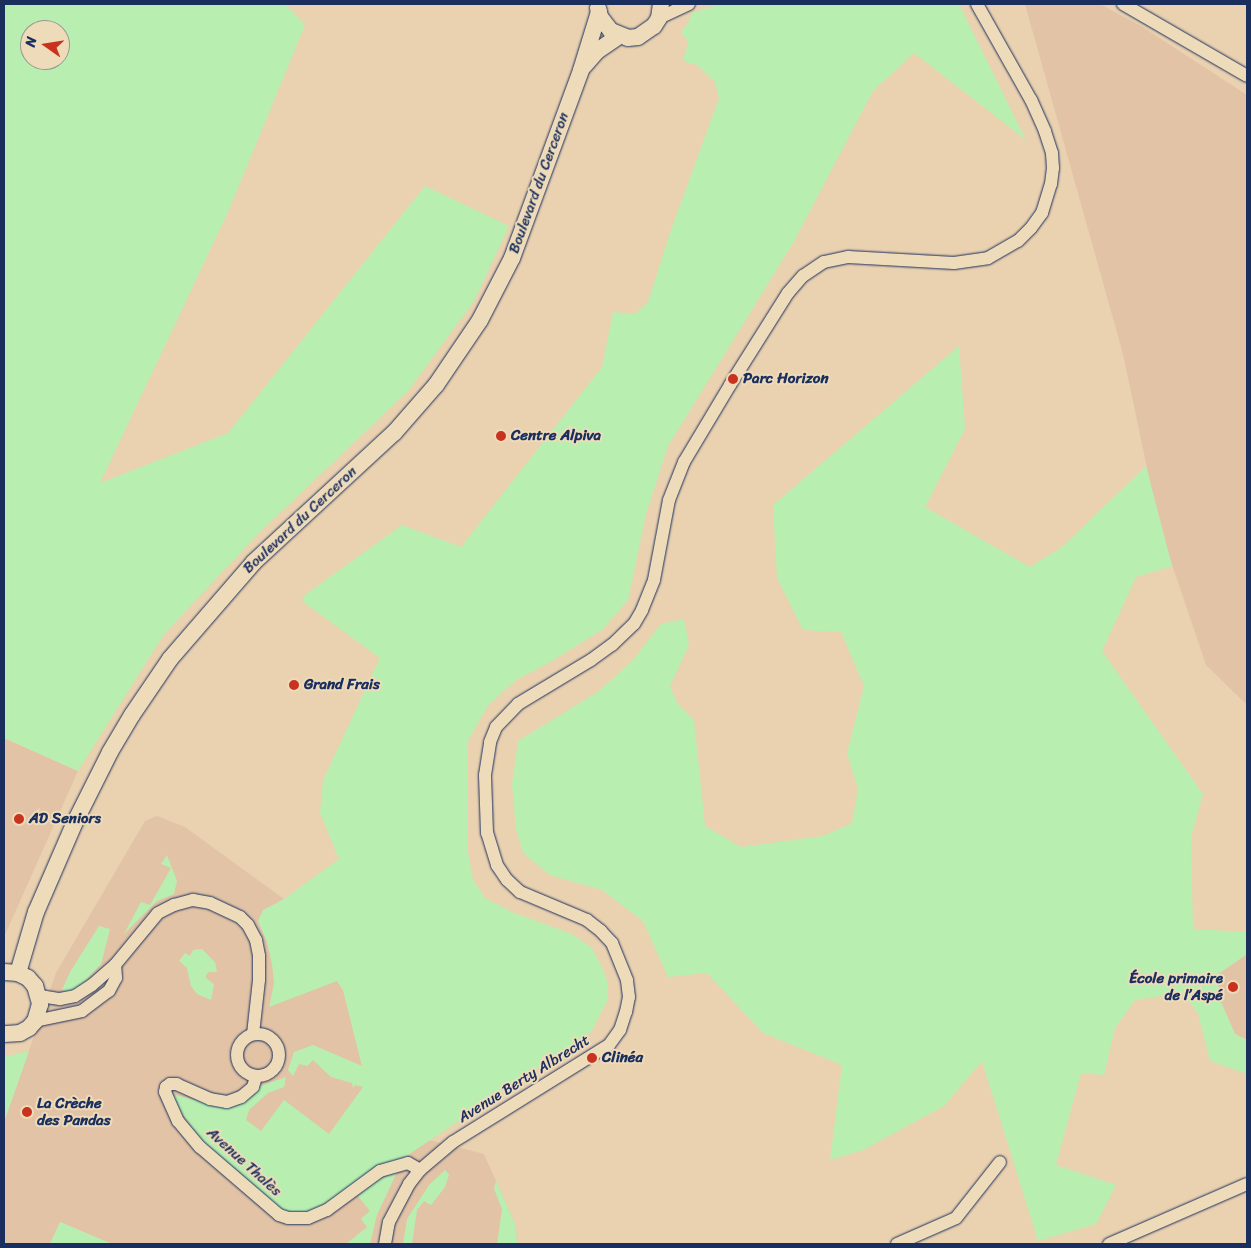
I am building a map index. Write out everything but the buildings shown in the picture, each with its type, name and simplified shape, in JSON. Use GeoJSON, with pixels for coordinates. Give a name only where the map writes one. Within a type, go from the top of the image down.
{"type":"FeatureCollection","features":[{"type":"Feature","properties":{"kind":"main road"},"geometry":{"type":"LineString","coordinates":[[599,8],[604,25],[619,36],[638,37],[654,26],[660,11]]}},
{"type":"Feature","properties":{"kind":"main road","name":"Boulevard du Cerceron"},"geometry":{"type":"LineString","coordinates":[[11,973],[75,822],[110,752],[132,714],[170,659],[202,618],[254,562],[394,433],[436,385],[459,355],[495,294],[512,258],[581,70],[599,8]]}},
{"type":"Feature","properties":{"kind":"main road","name":"Boulevard du Cerceron"},"geometry":{"type":"LineString","coordinates":[[581,70],[597,51],[619,36]]}},
{"type":"Feature","properties":{"kind":"main road"},"geometry":{"type":"LineString","coordinates":[[4,1034],[20,1033],[35,1021],[39,1013],[40,996],[35,986],[28,978],[11,973]]}},
{"type":"Feature","properties":{"kind":"street"},"geometry":{"type":"LineString","coordinates":[[660,11],[689,4]]}},
{"type":"Feature","properties":{"kind":"street","name":"Avenue Berty Albrecht"},"geometry":{"type":"LineString","coordinates":[[385,1244],[389,1222],[408,1184],[420,1170],[453,1142],[610,1045],[620,1030],[629,997],[627,980],[620,961],[612,944],[602,931],[587,920],[520,892],[507,880],[497,866],[488,833],[485,783],[487,756],[496,727],[518,704],[591,660],[612,645],[634,624],[654,580],[669,500],[684,462],[788,293],[803,276],[824,262],[848,257],[954,263],[988,258],[1018,241],[1042,213],[1051,184],[1053,168],[1052,153],[1046,131],[1031,100],[977,4]]}},
{"type":"Feature","properties":{"kind":"street"},"geometry":{"type":"LineString","coordinates":[[1123,4],[1247,76]]}},
{"type":"Feature","properties":{"kind":"street"},"geometry":{"type":"LineString","coordinates":[[35,1021],[82,1011],[108,991],[115,971],[158,913],[174,905],[193,900],[210,903],[240,917],[248,925],[256,940],[259,956],[252,1034]]}},
{"type":"Feature","properties":{"kind":"street"},"geometry":{"type":"LineString","coordinates":[[40,996],[60,999],[74,996],[115,971]]}},
{"type":"Feature","properties":{"kind":"street"},"geometry":{"type":"LineString","coordinates":[[252,1034],[265,1034],[275,1042],[280,1053],[277,1066],[268,1075],[256,1077],[245,1073],[238,1064],[236,1053],[241,1042],[252,1034]]}},
{"type":"Feature","properties":{"kind":"street","name":"Avenue Thalès"},"geometry":{"type":"LineString","coordinates":[[256,1077],[253,1087],[241,1097],[227,1102],[210,1099],[177,1084],[170,1084],[166,1087],[166,1092],[178,1121],[200,1147],[279,1215],[288,1218],[308,1218],[327,1210],[380,1171],[408,1163],[420,1170]]}},
{"type":"Feature","properties":{"kind":"street"},"geometry":{"type":"LineString","coordinates":[[897,1244],[956,1218],[1000,1162]]}},
{"type":"Feature","properties":{"kind":"street"},"geometry":{"type":"LineString","coordinates":[[1109,1244],[1247,1184]]}},
{"type":"Feature","properties":{"kind":"shaded area"},"geometry":{"type":"Polygon","coordinates":[[[1025,4],[1100,4],[1141,26],[1247,95],[1247,705],[1206,665],[1160,529],[1123,354],[1025,4]]]}},
{"type":"Feature","properties":{"kind":"shaded area"},"geometry":{"type":"Polygon","coordinates":[[[4,738],[78,771],[4,937],[4,738]]]}},
{"type":"Feature","properties":{"kind":"shaded area"},"geometry":{"type":"Polygon","coordinates":[[[157,816],[185,827],[284,899],[343,990],[362,1066],[420,1133],[429,1140],[484,1154],[516,1226],[517,1244],[112,1244],[60,1222],[50,1244],[4,1244],[4,1122],[56,973],[145,821],[157,816]]]}},
{"type":"Feature","properties":{"kind":"shaded area","name":"École primaire de l’Aspé"},"geometry":{"type":"Polygon","coordinates":[[[1247,954],[1247,1040],[1235,1034],[1220,1000],[1217,974],[1247,954]]]}},
{"type":"Feature","properties":{"kind":"green space"},"geometry":{"type":"Polygon","coordinates":[[[4,4],[285,4],[305,25],[228,212],[100,483],[228,433],[425,186],[509,226],[474,301],[408,391],[262,530],[164,634],[78,771],[4,738],[4,4]]]}},
{"type":"Feature","properties":{"kind":"green space"},"geometry":{"type":"Polygon","coordinates":[[[721,4],[959,4],[1026,140],[914,53],[873,91],[793,243],[668,446],[646,514],[628,600],[603,629],[552,661],[516,680],[488,705],[468,741],[468,853],[473,880],[485,898],[512,912],[572,934],[592,948],[603,969],[608,984],[608,999],[601,1013],[591,1032],[396,1163],[303,1216],[284,1214],[204,1145],[172,1098],[176,1095],[210,1104],[286,1077],[284,1087],[268,1093],[249,1110],[246,1120],[261,1131],[284,1100],[329,1134],[363,1087],[355,1085],[353,1088],[352,1083],[331,1077],[313,1060],[307,1066],[299,1064],[293,1076],[288,1070],[294,1052],[313,1045],[362,1066],[343,990],[337,981],[269,1007],[274,983],[272,964],[267,942],[258,921],[263,910],[284,899],[339,859],[320,813],[323,780],[380,658],[302,601],[306,594],[402,525],[461,547],[602,367],[613,312],[635,314],[648,302],[672,227],[719,98],[715,82],[697,65],[683,61],[688,42],[681,32],[690,20],[691,13],[721,4]]]}},
{"type":"Feature","properties":{"kind":"green space"},"geometry":{"type":"Polygon","coordinates":[[[959,346],[965,429],[925,507],[1030,567],[1062,547],[1146,466],[1172,566],[1136,577],[1102,651],[1203,794],[1191,837],[1193,929],[1247,932],[1247,954],[1217,975],[1220,1000],[1235,1034],[1247,1040],[1247,1074],[1210,1061],[1198,1013],[1182,993],[1135,1000],[1115,1028],[1104,1075],[1081,1073],[1056,1165],[1116,1185],[1096,1224],[1038,1241],[982,1061],[944,1106],[863,1150],[830,1160],[842,1065],[763,1033],[707,973],[668,977],[643,921],[602,890],[550,875],[523,853],[516,829],[512,784],[518,741],[599,691],[632,661],[661,624],[684,619],[689,645],[670,686],[677,703],[694,720],[705,826],[741,847],[823,836],[852,823],[858,789],[847,753],[864,686],[841,632],[803,630],[777,578],[773,505],[959,346]]]}},
{"type":"Feature","properties":{"kind":"green space"},"geometry":{"type":"Polygon","coordinates":[[[167,855],[177,881],[174,894],[157,901],[124,934],[141,902],[150,905],[171,868],[161,864],[167,855]]]}},
{"type":"Feature","properties":{"kind":"green space"},"geometry":{"type":"Polygon","coordinates":[[[99,926],[110,929],[101,964],[81,985],[69,993],[62,990],[70,972],[99,926]]]}},
{"type":"Feature","properties":{"kind":"green space"},"geometry":{"type":"Polygon","coordinates":[[[202,949],[215,962],[217,972],[209,972],[206,975],[206,978],[214,984],[211,1000],[197,994],[191,986],[187,968],[179,961],[185,953],[190,956],[193,950],[202,949]]]}},
{"type":"Feature","properties":{"kind":"green space"},"geometry":{"type":"Polygon","coordinates":[[[29,1051],[4,1122],[4,1057],[29,1051]]]}},
{"type":"Feature","properties":{"kind":"green space"},"geometry":{"type":"Polygon","coordinates":[[[445,1170],[449,1175],[445,1187],[431,1205],[424,1201],[417,1210],[412,1244],[403,1244],[407,1219],[429,1185],[445,1170]]]}},
{"type":"Feature","properties":{"kind":"green space"},"geometry":{"type":"Polygon","coordinates":[[[397,1172],[377,1215],[370,1244],[346,1244],[367,1227],[361,1219],[370,1211],[358,1196],[377,1180],[397,1172]]]}},
{"type":"Feature","properties":{"kind":"green space"},"geometry":{"type":"Polygon","coordinates":[[[496,1181],[516,1226],[517,1244],[497,1244],[502,1209],[494,1189],[496,1181]]]}},
{"type":"Feature","properties":{"kind":"green space"},"geometry":{"type":"Polygon","coordinates":[[[60,1222],[112,1244],[50,1244],[60,1222]]]}},
{"type":"Feature","properties":{"kind":"place","name":"Parc Horizon"},"geometry":{"type":"Point","coordinates":[733,379]}},
{"type":"Feature","properties":{"kind":"place","name":"Centre Alpiva"},"geometry":{"type":"Point","coordinates":[501,436]}},
{"type":"Feature","properties":{"kind":"place","name":"Grand Frais"},"geometry":{"type":"Point","coordinates":[294,685]}},
{"type":"Feature","properties":{"kind":"place","name":"AD Seniors"},"geometry":{"type":"Point","coordinates":[19,819]}},
{"type":"Feature","properties":{"kind":"place","name":"École primaire de l’Aspé"},"geometry":{"type":"Point","coordinates":[1233,987]}},
{"type":"Feature","properties":{"kind":"place","name":"Clinéa"},"geometry":{"type":"Point","coordinates":[592,1058]}},
{"type":"Feature","properties":{"kind":"place","name":"La Crèche des Pandas"},"geometry":{"type":"Point","coordinates":[27,1112]}}]}
